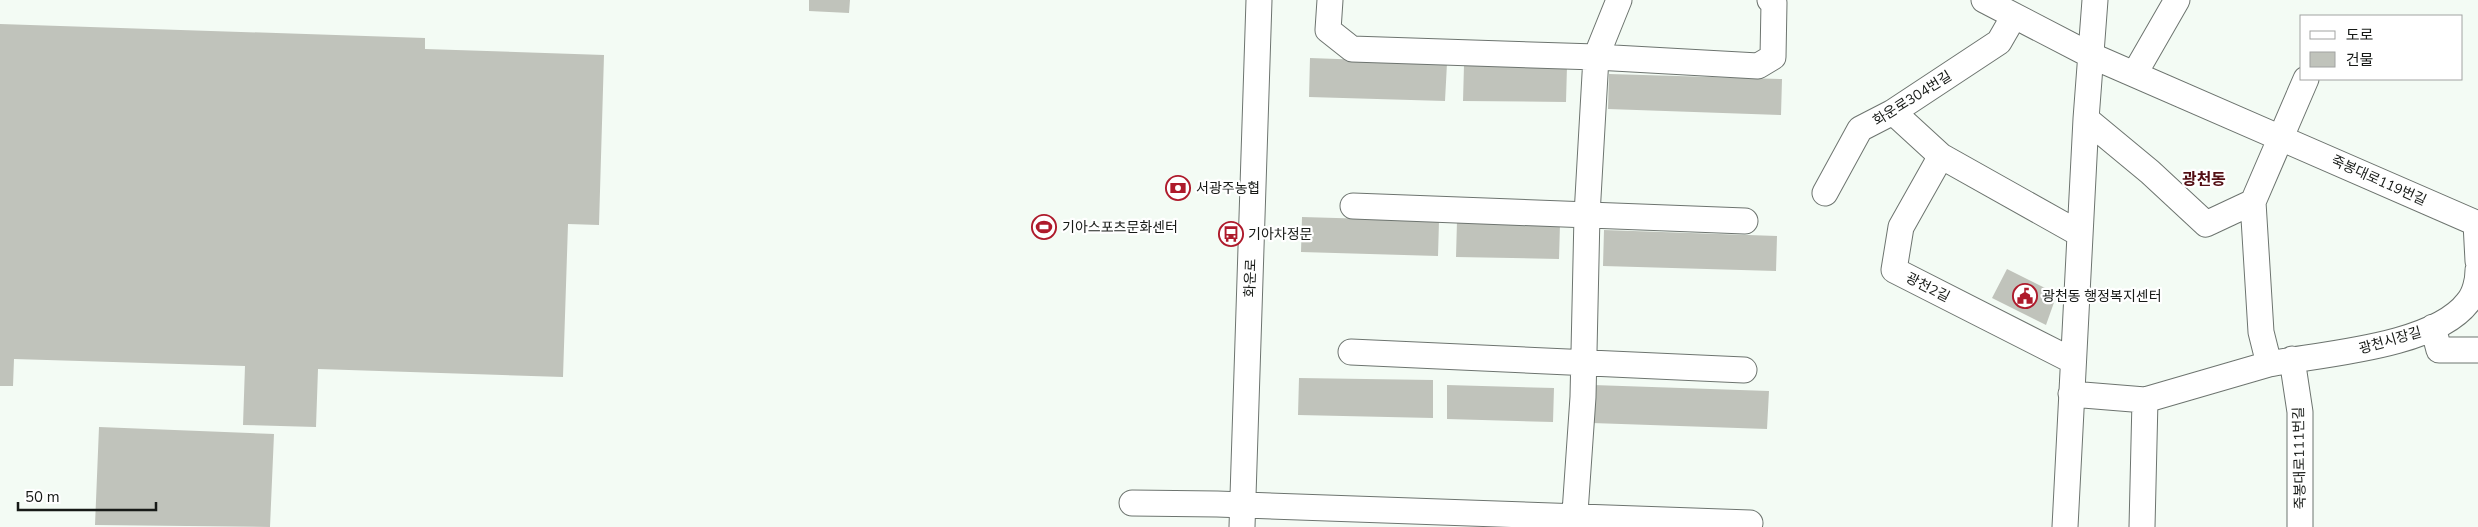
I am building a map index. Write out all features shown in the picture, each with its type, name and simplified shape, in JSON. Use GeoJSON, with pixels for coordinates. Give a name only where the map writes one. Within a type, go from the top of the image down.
{"type":"FeatureCollection","features":[{"type":"Feature","properties":{"kind":"street","name":"화운로"},"geometry":{"type":"LineString","coordinates":[[1242,516],[1259,0]]}},
{"type":"Feature","properties":{"kind":"street"},"geometry":{"type":"LineString","coordinates":[[1330,0],[1328,30],[1352,49],[1596,57],[1758,66],[1773,57],[1774,3],[1770,0]]}},
{"type":"Feature","properties":{"kind":"street"},"geometry":{"type":"LineString","coordinates":[[1574,521],[1584,361],[1587,215],[1596,57],[1619,0]]}},
{"type":"Feature","properties":{"kind":"street"},"geometry":{"type":"LineString","coordinates":[[1984,0],[2090,55]]}},
{"type":"Feature","properties":{"kind":"street"},"geometry":{"type":"LineString","coordinates":[[2065,527],[2086,119],[2095,0]]}},
{"type":"Feature","properties":{"kind":"street"},"geometry":{"type":"LineString","coordinates":[[2135,72],[2176,0]]}},
{"type":"Feature","properties":{"kind":"street","name":"화운로304번길"},"geometry":{"type":"LineString","coordinates":[[1824,193],[1860,129],[1893,112],[1999,42],[2014,16]]}},
{"type":"Feature","properties":{"kind":"street","name":"죽봉대로119번길"},"geometry":{"type":"LineString","coordinates":[[2090,55],[2135,72],[2477,223]]}},
{"type":"Feature","properties":{"kind":"street"},"geometry":{"type":"LineString","coordinates":[[2281,362],[2261,332],[2253,202],[2306,80]]}},
{"type":"Feature","properties":{"kind":"street"},"geometry":{"type":"LineString","coordinates":[[1893,112],[1941,156],[2080,234]]}},
{"type":"Feature","properties":{"kind":"street"},"geometry":{"type":"LineString","coordinates":[[2086,119],[2150,172],[2206,224],[2253,202]]}},
{"type":"Feature","properties":{"kind":"street","name":"광천2길"},"geometry":{"type":"LineString","coordinates":[[1941,156],[1901,227],[1894,270],[2073,361]]}},
{"type":"Feature","properties":{"kind":"street"},"geometry":{"type":"LineString","coordinates":[[1353,206],[1745,220]]}},
{"type":"Feature","properties":{"kind":"street"},"geometry":{"type":"LineString","coordinates":[[2477,223],[2478,261]]}},
{"type":"Feature","properties":{"kind":"street","name":"광천시장길"},"geometry":{"type":"LineString","coordinates":[[2071,394],[2145,400],[2281,362],[2355,350],[2415,335],[2452,318],[2469,302],[2475,289],[2478,270]]}},
{"type":"Feature","properties":{"kind":"street"},"geometry":{"type":"LineString","coordinates":[[2433,327],[2439,350],[2478,350]]}},
{"type":"Feature","properties":{"kind":"street"},"geometry":{"type":"LineString","coordinates":[[1351,352],[1584,361],[1744,370]]}},
{"type":"Feature","properties":{"kind":"street","name":"죽봉대로111번길"},"geometry":{"type":"LineString","coordinates":[[2281,362],[2300,412],[2300,527]]}},
{"type":"Feature","properties":{"kind":"street"},"geometry":{"type":"LineString","coordinates":[[2142,527],[2145,400]]}},
{"type":"Feature","properties":{"kind":"street"},"geometry":{"type":"LineString","coordinates":[[1132,503],[1242,516],[1750,523]]}},
{"type":"Feature","properties":{"kind":"building"},"geometry":{"type":"Polygon","coordinates":[[[809,0],[850,0],[849,13],[809,11],[809,0]]]}},
{"type":"Feature","properties":{"kind":"building"},"geometry":{"type":"Polygon","coordinates":[[[0,24],[425,38],[425,49],[604,55],[599,225],[568,224],[563,377],[318,369],[316,427],[243,425],[245,366],[14,359],[13,386],[0,386],[0,24]]]}},
{"type":"Feature","properties":{"kind":"building"},"geometry":{"type":"Polygon","coordinates":[[[1310,58],[1447,63],[1445,101],[1309,97],[1310,58]]]}},
{"type":"Feature","properties":{"kind":"building"},"geometry":{"type":"Polygon","coordinates":[[[1464,65],[1567,66],[1566,102],[1463,101],[1464,65]]]}},
{"type":"Feature","properties":{"kind":"building"},"geometry":{"type":"Polygon","coordinates":[[[1609,74],[1782,79],[1781,115],[1608,109],[1609,74]]]}},
{"type":"Feature","properties":{"kind":"building"},"geometry":{"type":"Polygon","coordinates":[[[1302,217],[1439,221],[1438,256],[1301,252],[1302,217]]]}},
{"type":"Feature","properties":{"kind":"building"},"geometry":{"type":"Polygon","coordinates":[[[1457,221],[1560,224],[1559,259],[1456,257],[1457,221]]]}},
{"type":"Feature","properties":{"kind":"building"},"geometry":{"type":"Polygon","coordinates":[[[1604,230],[1777,236],[1776,271],[1603,266],[1604,230]]]}},
{"type":"Feature","properties":{"kind":"building","name":"광천동 행정복지센터"},"geometry":{"type":"Polygon","coordinates":[[[2007,269],[2057,294],[2046,325],[1992,298],[2007,269]]]}},
{"type":"Feature","properties":{"kind":"building"},"geometry":{"type":"Polygon","coordinates":[[[1299,378],[1433,380],[1433,418],[1298,415],[1299,378]]]}},
{"type":"Feature","properties":{"kind":"building"},"geometry":{"type":"Polygon","coordinates":[[[1447,385],[1554,388],[1553,422],[1447,419],[1447,385]]]}},
{"type":"Feature","properties":{"kind":"building"},"geometry":{"type":"Polygon","coordinates":[[[1593,385],[1769,391],[1767,429],[1592,423],[1593,385]]]}},
{"type":"Feature","properties":{"kind":"building"},"geometry":{"type":"Polygon","coordinates":[[[99,427],[274,434],[270,527],[95,525],[99,427]]]}},
{"type":"Feature","properties":{"kind":"place","name":"서광주농협"},"geometry":{"type":"Point","coordinates":[1178,188]}},
{"type":"Feature","properties":{"kind":"place","name":"기아스포츠문화센터"},"geometry":{"type":"Point","coordinates":[1044,227]}},
{"type":"Feature","properties":{"kind":"place","name":"기아차정문"},"geometry":{"type":"Point","coordinates":[1231,234]}},
{"type":"Feature","properties":{"kind":"place","name":"광천동 행정복지센터"},"geometry":{"type":"Point","coordinates":[2025,296]}},
{"type":"Feature","properties":{"kind":"district","name":"광천동"},"geometry":{"type":"Point","coordinates":[2204,179]}}]}
